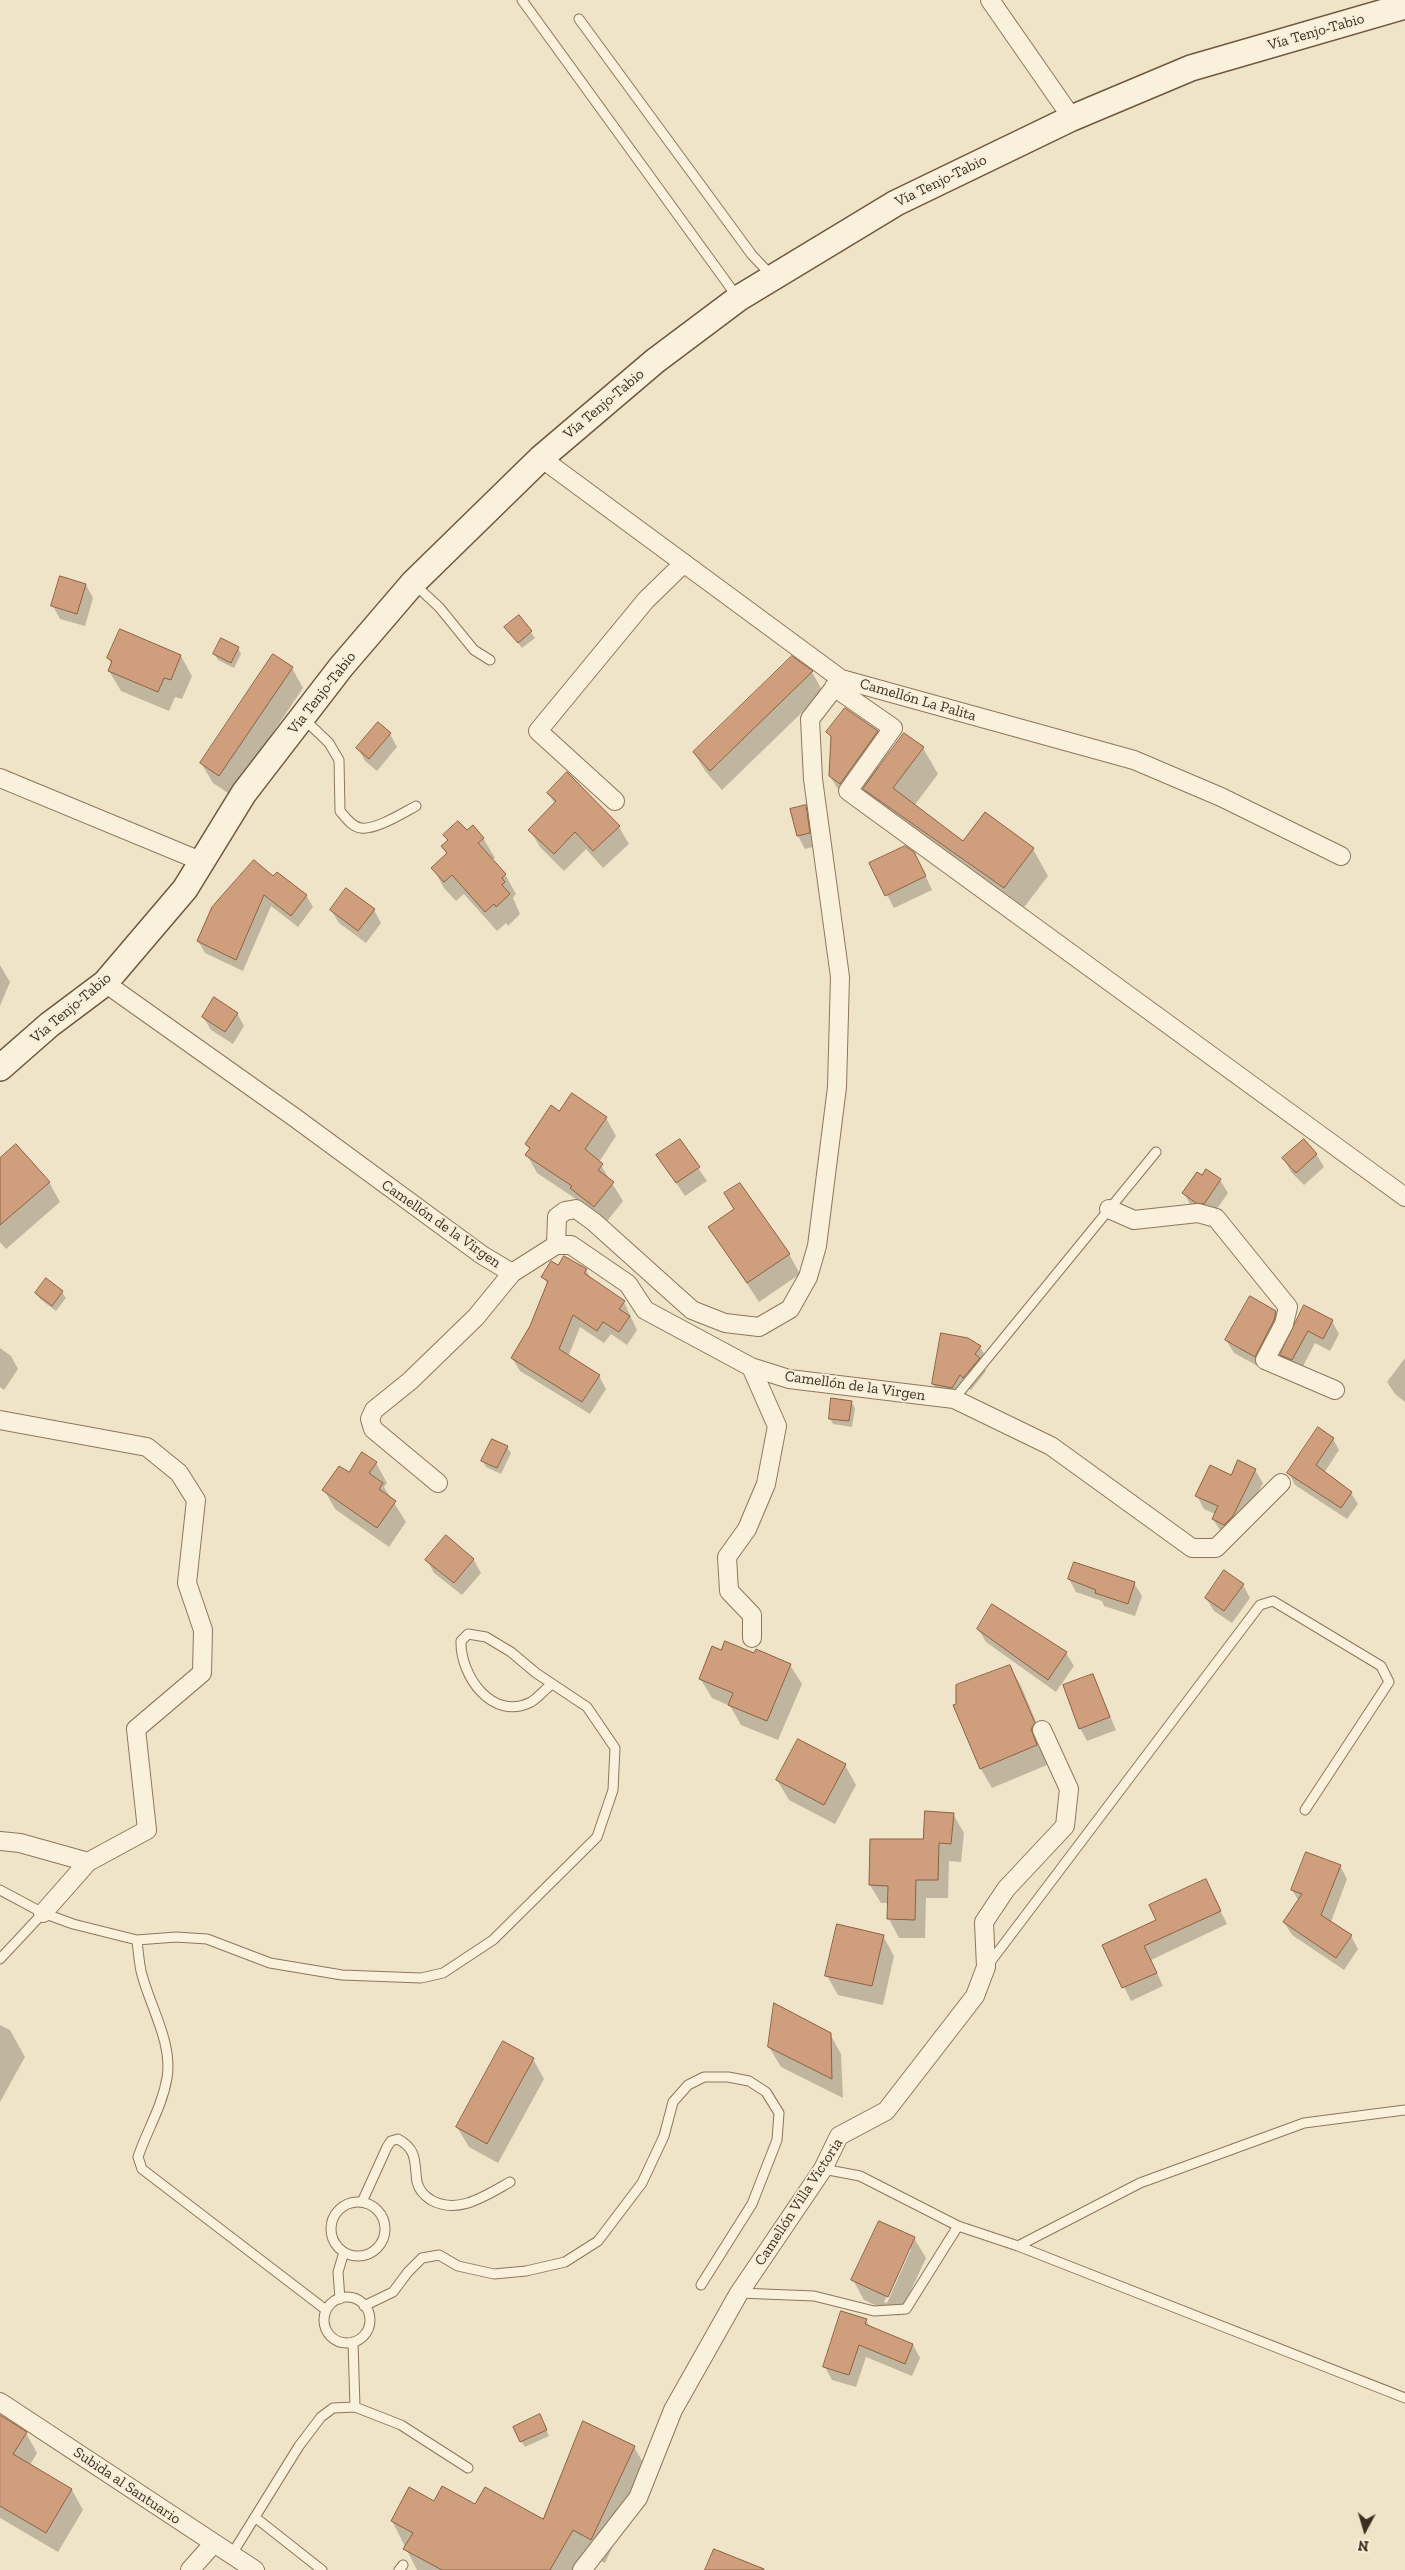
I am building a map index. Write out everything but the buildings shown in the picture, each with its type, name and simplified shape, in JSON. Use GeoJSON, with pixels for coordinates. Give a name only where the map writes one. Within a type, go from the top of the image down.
{"type":"FeatureCollection","features":[{"type":"Feature","properties":{"kind":"main road","name":"Vía Tenjo-Tabio"},"geometry":{"type":"LineString","coordinates":[[0,1068],[49,1026],[105,983],[185,889],[204,862],[244,793],[378,622],[413,583],[541,458],[655,361],[739,298],[896,202],[1072,118],[1191,68],[1405,6]]}},
{"type":"Feature","properties":{"kind":"street"},"geometry":{"type":"LineString","coordinates":[[990,0],[1072,118]]}},
{"type":"Feature","properties":{"kind":"street","name":"Camellón La Palita"},"geometry":{"type":"LineString","coordinates":[[541,458],[684,563],[837,683],[1134,760],[1221,797],[1340,856]]}},
{"type":"Feature","properties":{"kind":"street"},"geometry":{"type":"LineString","coordinates":[[615,801],[538,731],[646,600],[684,563]]}},
{"type":"Feature","properties":{"kind":"street"},"geometry":{"type":"LineString","coordinates":[[556,1245],[557,1218],[565,1210],[576,1210],[594,1222],[692,1310],[725,1324],[759,1327],[790,1309],[808,1277],[817,1246],[837,1087],[840,977],[813,779],[810,719],[837,683],[893,728],[848,791],[1405,1197]]}},
{"type":"Feature","properties":{"kind":"street"},"geometry":{"type":"LineString","coordinates":[[0,778],[204,862]]}},
{"type":"Feature","properties":{"kind":"street","name":"Camellón de la Virgen"},"geometry":{"type":"LineString","coordinates":[[105,983],[294,1117],[482,1255],[512,1273],[556,1245],[571,1246],[628,1284],[645,1310],[752,1367],[789,1379],[954,1399],[1051,1446],[1170,1530],[1192,1548],[1216,1548],[1281,1483]]}},
{"type":"Feature","properties":{"kind":"street"},"geometry":{"type":"LineString","coordinates":[[1109,1209],[1134,1220],[1198,1213],[1216,1218],[1288,1307],[1284,1324],[1265,1360],[1335,1390]]}},
{"type":"Feature","properties":{"kind":"street"},"geometry":{"type":"LineString","coordinates":[[438,1483],[373,1428],[370,1418],[374,1410],[410,1381],[476,1317],[512,1273]]}},
{"type":"Feature","properties":{"kind":"street"},"geometry":{"type":"LineString","coordinates":[[752,1367],[777,1426],[766,1484],[748,1529],[727,1557],[729,1592],[752,1615],[752,1638]]}},
{"type":"Feature","properties":{"kind":"street"},"geometry":{"type":"LineString","coordinates":[[0,1420],[147,1447],[178,1472],[196,1500],[187,1583],[204,1630],[202,1673],[136,1729],[146,1830],[88,1862],[43,1913]]}},
{"type":"Feature","properties":{"kind":"street","name":"Camellón Villa Victoria"},"geometry":{"type":"LineString","coordinates":[[582,2570],[638,2498],[672,2410],[739,2293],[823,2169],[839,2136],[886,2111],[975,1996],[986,1967],[984,1922],[1006,1889],[1065,1826],[1069,1789],[1042,1730]]}},
{"type":"Feature","properties":{"kind":"street"},"geometry":{"type":"LineString","coordinates":[[0,1841],[20,1843],[88,1862]]}},
{"type":"Feature","properties":{"kind":"street","name":"Subida al Santuario"},"geometry":{"type":"LineString","coordinates":[[0,2402],[255,2570]]}},
{"type":"Feature","properties":{"kind":"street"},"geometry":{"type":"LineString","coordinates":[[190,2570],[214,2543]]}},
{"type":"Feature","properties":{"kind":"lane"},"geometry":{"type":"LineString","coordinates":[[522,0],[739,298]]}},
{"type":"Feature","properties":{"kind":"lane"},"geometry":{"type":"LineString","coordinates":[[579,19],[752,255],[772,277]]}},
{"type":"Feature","properties":{"kind":"lane"},"geometry":{"type":"LineString","coordinates":[[413,583],[439,607],[474,650],[490,660]]}},
{"type":"Feature","properties":{"kind":"lane"},"geometry":{"type":"LineString","coordinates":[[303,718],[329,743],[339,760],[340,811],[349,822],[361,828],[382,824],[416,806]]}},
{"type":"Feature","properties":{"kind":"lane"},"geometry":{"type":"LineString","coordinates":[[954,1399],[1156,1152]]}},
{"type":"Feature","properties":{"kind":"lane"},"geometry":{"type":"LineString","coordinates":[[986,1967],[1260,1604],[1273,1601],[1381,1666],[1389,1682],[1305,1810]]}},
{"type":"Feature","properties":{"kind":"lane"},"geometry":{"type":"LineString","coordinates":[[0,1890],[43,1913],[74,1924],[137,1940],[176,1937],[207,1939],[270,1963],[342,1975],[421,1978],[443,1972],[493,1940],[597,1838],[613,1790],[615,1748],[587,1707],[552,1684],[511,1652],[486,1637],[468,1634],[461,1641],[461,1651],[471,1681],[480,1692],[498,1704],[515,1705],[530,1702],[552,1684]]}},
{"type":"Feature","properties":{"kind":"lane"},"geometry":{"type":"LineString","coordinates":[[0,1958],[43,1913]]}},
{"type":"Feature","properties":{"kind":"lane"},"geometry":{"type":"LineString","coordinates":[[137,1940],[141,1971],[158,2020],[167,2057],[168,2077],[161,2102],[138,2157],[142,2169],[326,2310]]}},
{"type":"Feature","properties":{"kind":"lane"},"geometry":{"type":"LineString","coordinates":[[364,2306],[393,2292],[408,2272],[422,2258],[439,2256],[458,2266],[494,2274],[518,2272],[565,2262],[598,2241],[642,2183],[664,2136],[674,2102],[688,2085],[704,2077],[728,2077],[749,2081],[766,2092],[779,2113],[777,2140],[752,2204],[701,2285]]}},
{"type":"Feature","properties":{"kind":"lane"},"geometry":{"type":"LineString","coordinates":[[1018,2246],[1140,2183],[1304,2124],[1405,2110]]}},
{"type":"Feature","properties":{"kind":"lane"},"geometry":{"type":"LineString","coordinates":[[362,2202],[387,2147],[391,2141],[398,2138],[408,2144],[415,2157],[418,2184],[423,2195],[444,2206],[458,2206],[480,2198],[510,2182]]}},
{"type":"Feature","properties":{"kind":"lane"},"geometry":{"type":"LineString","coordinates":[[823,2169],[860,2176],[958,2226],[1018,2246],[1405,2398]]}},
{"type":"Feature","properties":{"kind":"lane"},"geometry":{"type":"LineString","coordinates":[[362,2202],[371,2205],[383,2220],[383,2238],[371,2253],[362,2256],[344,2252],[332,2238],[332,2220],[344,2205],[362,2202]]}},
{"type":"Feature","properties":{"kind":"lane"},"geometry":{"type":"LineString","coordinates":[[739,2293],[814,2296],[874,2311],[906,2309],[958,2226]]}},
{"type":"Feature","properties":{"kind":"lane"},"geometry":{"type":"LineString","coordinates":[[340,2299],[338,2272],[344,2252]]}},
{"type":"Feature","properties":{"kind":"lane"},"geometry":{"type":"LineString","coordinates":[[349,2297],[364,2306],[369,2322],[367,2331],[361,2338],[353,2342],[336,2340],[329,2335],[324,2318],[326,2310],[340,2299],[349,2297]]}},
{"type":"Feature","properties":{"kind":"lane"},"geometry":{"type":"LineString","coordinates":[[353,2342],[355,2407]]}},
{"type":"Feature","properties":{"kind":"lane"},"geometry":{"type":"LineString","coordinates":[[232,2554],[299,2446],[322,2417],[333,2408],[355,2407],[401,2425],[468,2468]]}},
{"type":"Feature","properties":{"kind":"lane"},"geometry":{"type":"LineString","coordinates":[[256,2518],[322,2570]]}}]}
